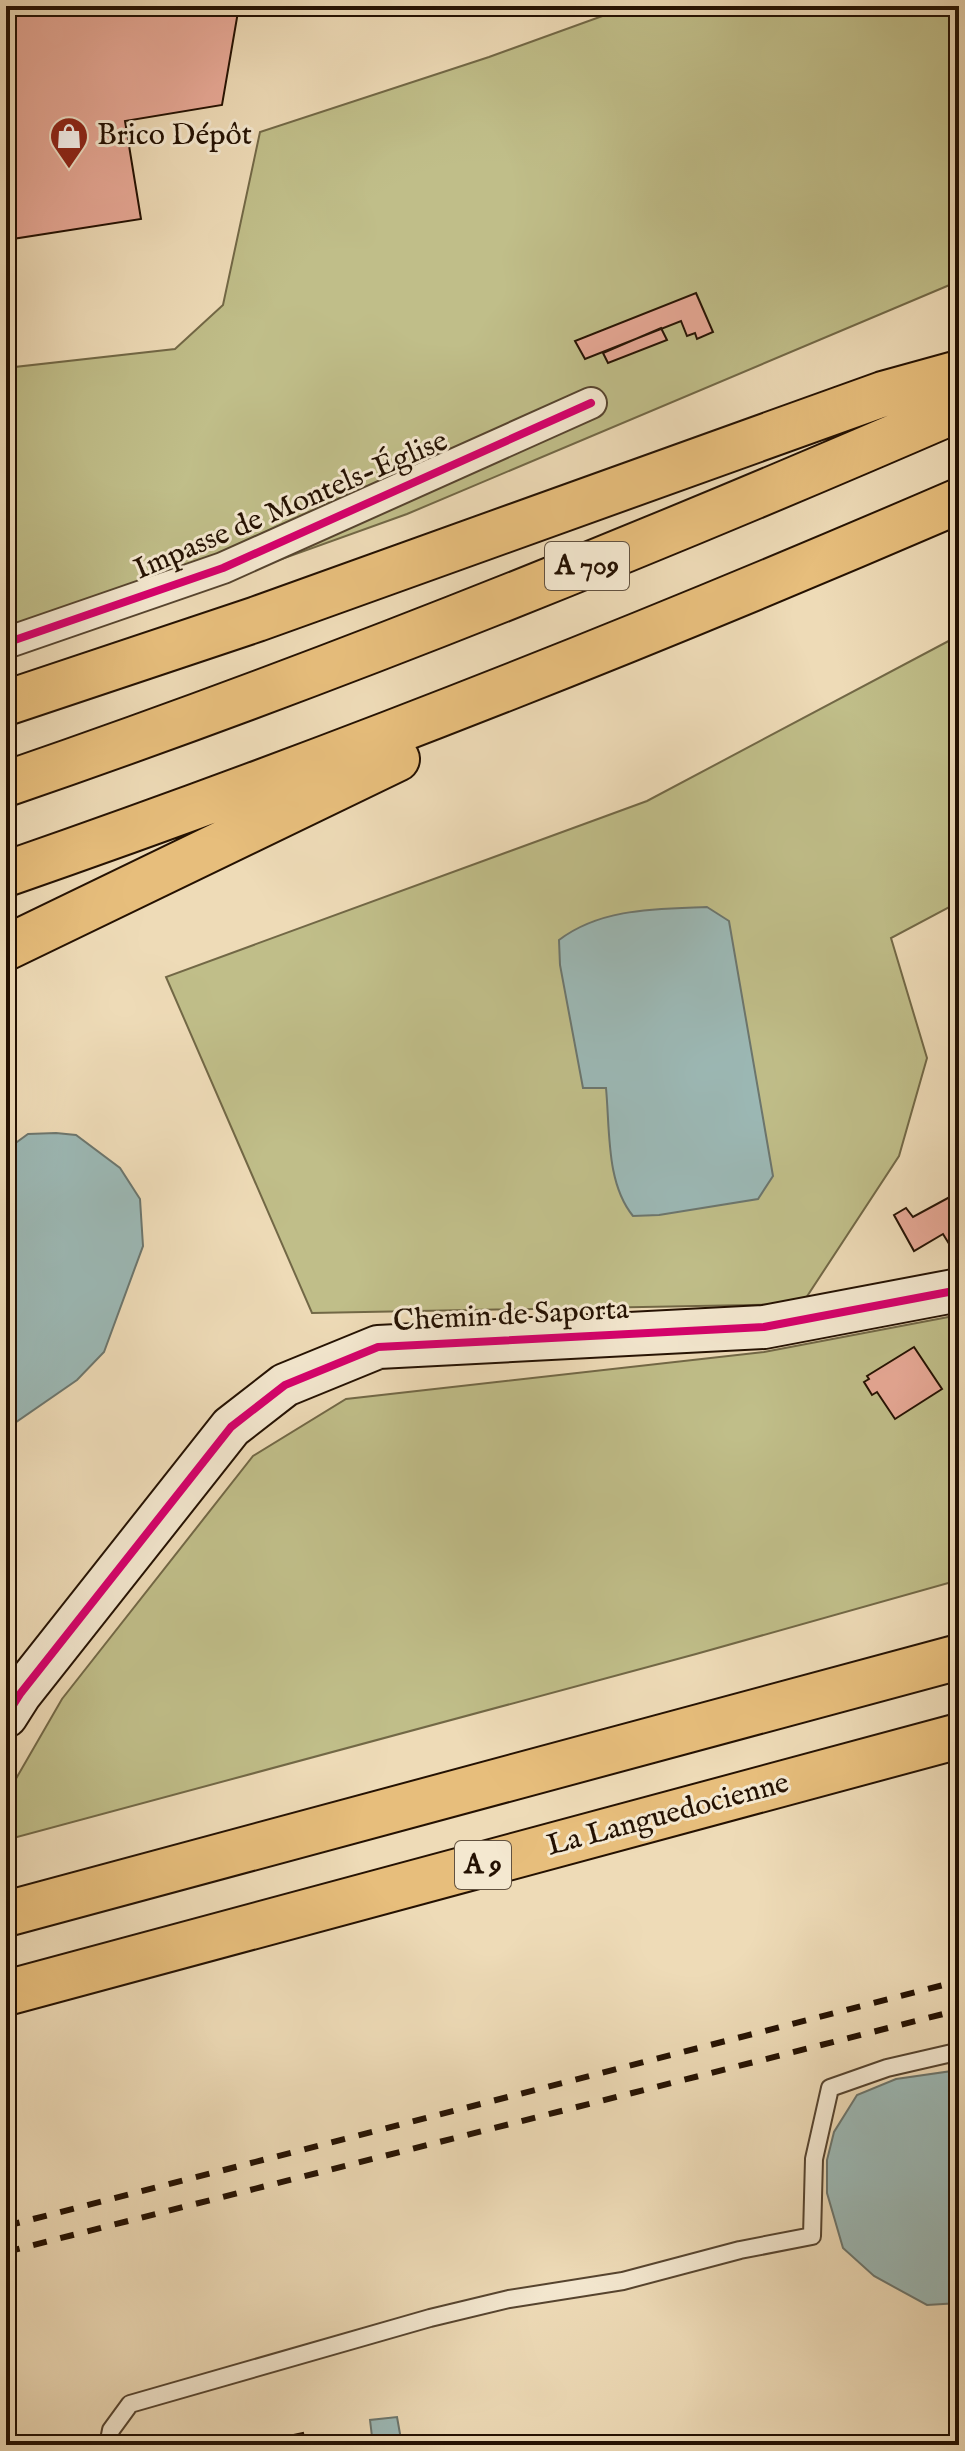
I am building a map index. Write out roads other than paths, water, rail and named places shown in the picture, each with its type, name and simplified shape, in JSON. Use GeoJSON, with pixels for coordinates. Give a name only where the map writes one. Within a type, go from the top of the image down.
{"type":"FeatureCollection","features":[{"type":"Feature","properties":{"kind":"highway"},"geometry":{"type":"LineString","coordinates":[[6,703],[257,619],[883,394],[959,373]]}},
{"type":"Feature","properties":{"kind":"highway","name":"A 709"},"geometry":{"type":"LineString","coordinates":[[6,784],[418,634],[809,474],[959,409]]}},
{"type":"Feature","properties":{"kind":"highway"},"geometry":{"type":"LineString","coordinates":[[6,874],[363,745],[720,603],[959,501]]}},
{"type":"Feature","properties":{"kind":"highway"},"geometry":{"type":"LineString","coordinates":[[6,948],[720,603]]}},
{"type":"Feature","properties":{"kind":"highway"},"geometry":{"type":"LineString","coordinates":[[6,1914],[959,1657]]}},
{"type":"Feature","properties":{"kind":"highway","name":"La Languedocienne"},"geometry":{"type":"LineString","coordinates":[[6,1993],[959,1736]]}},
{"type":"Feature","properties":{"kind":"street","name":"Impasse de Montels-Église"},"geometry":{"type":"LineString","coordinates":[[6,643],[223,568],[591,403]]}},
{"type":"Feature","properties":{"kind":"street","name":"Chemin de Saporta"},"geometry":{"type":"LineString","coordinates":[[11,1704],[231,1427],[285,1385],[378,1347],[764,1327],[959,1290]]}},
{"type":"Feature","properties":{"kind":"lane"},"geometry":{"type":"LineString","coordinates":[[108,2445],[111,2430],[130,2404],[443,2315],[509,2299],[623,2281],[740,2250],[812,2236],[814,2159],[830,2088],[887,2068],[952,2053]]}},
{"type":"Feature","properties":{"kind":"water"},"geometry":{"type":"Polygon","coordinates":[[[707,907],[729,921],[773,1176],[758,1199],[659,1215],[633,1216],[624,1203],[614,1172],[606,1088],[583,1088],[560,965],[559,940],[575,929],[611,916],[649,910],[707,907]]]}},
{"type":"Feature","properties":{"kind":"water"},"geometry":{"type":"Polygon","coordinates":[[[28,1134],[76,1135],[120,1168],[140,1199],[143,1246],[104,1352],[77,1380],[6,1429],[6,1150],[28,1134]]]}},
{"type":"Feature","properties":{"kind":"water"},"geometry":{"type":"Polygon","coordinates":[[[959,2070],[959,2303],[927,2305],[874,2276],[843,2248],[827,2193],[827,2160],[834,2132],[857,2095],[896,2079],[959,2070]]]}},
{"type":"Feature","properties":{"kind":"water"},"geometry":{"type":"Polygon","coordinates":[[[397,2417],[402,2445],[373,2445],[370,2420],[397,2417]]]}},
{"type":"Feature","properties":{"kind":"railway"},"geometry":{"type":"LineString","coordinates":[[6,2226],[959,1981]]}},
{"type":"Feature","properties":{"kind":"railway"},"geometry":{"type":"LineString","coordinates":[[6,2252],[959,2010]]}},
{"type":"Feature","properties":{"kind":"place","name":"Brico Dépôt"},"geometry":{"type":"Point","coordinates":[69,170]}}]}
